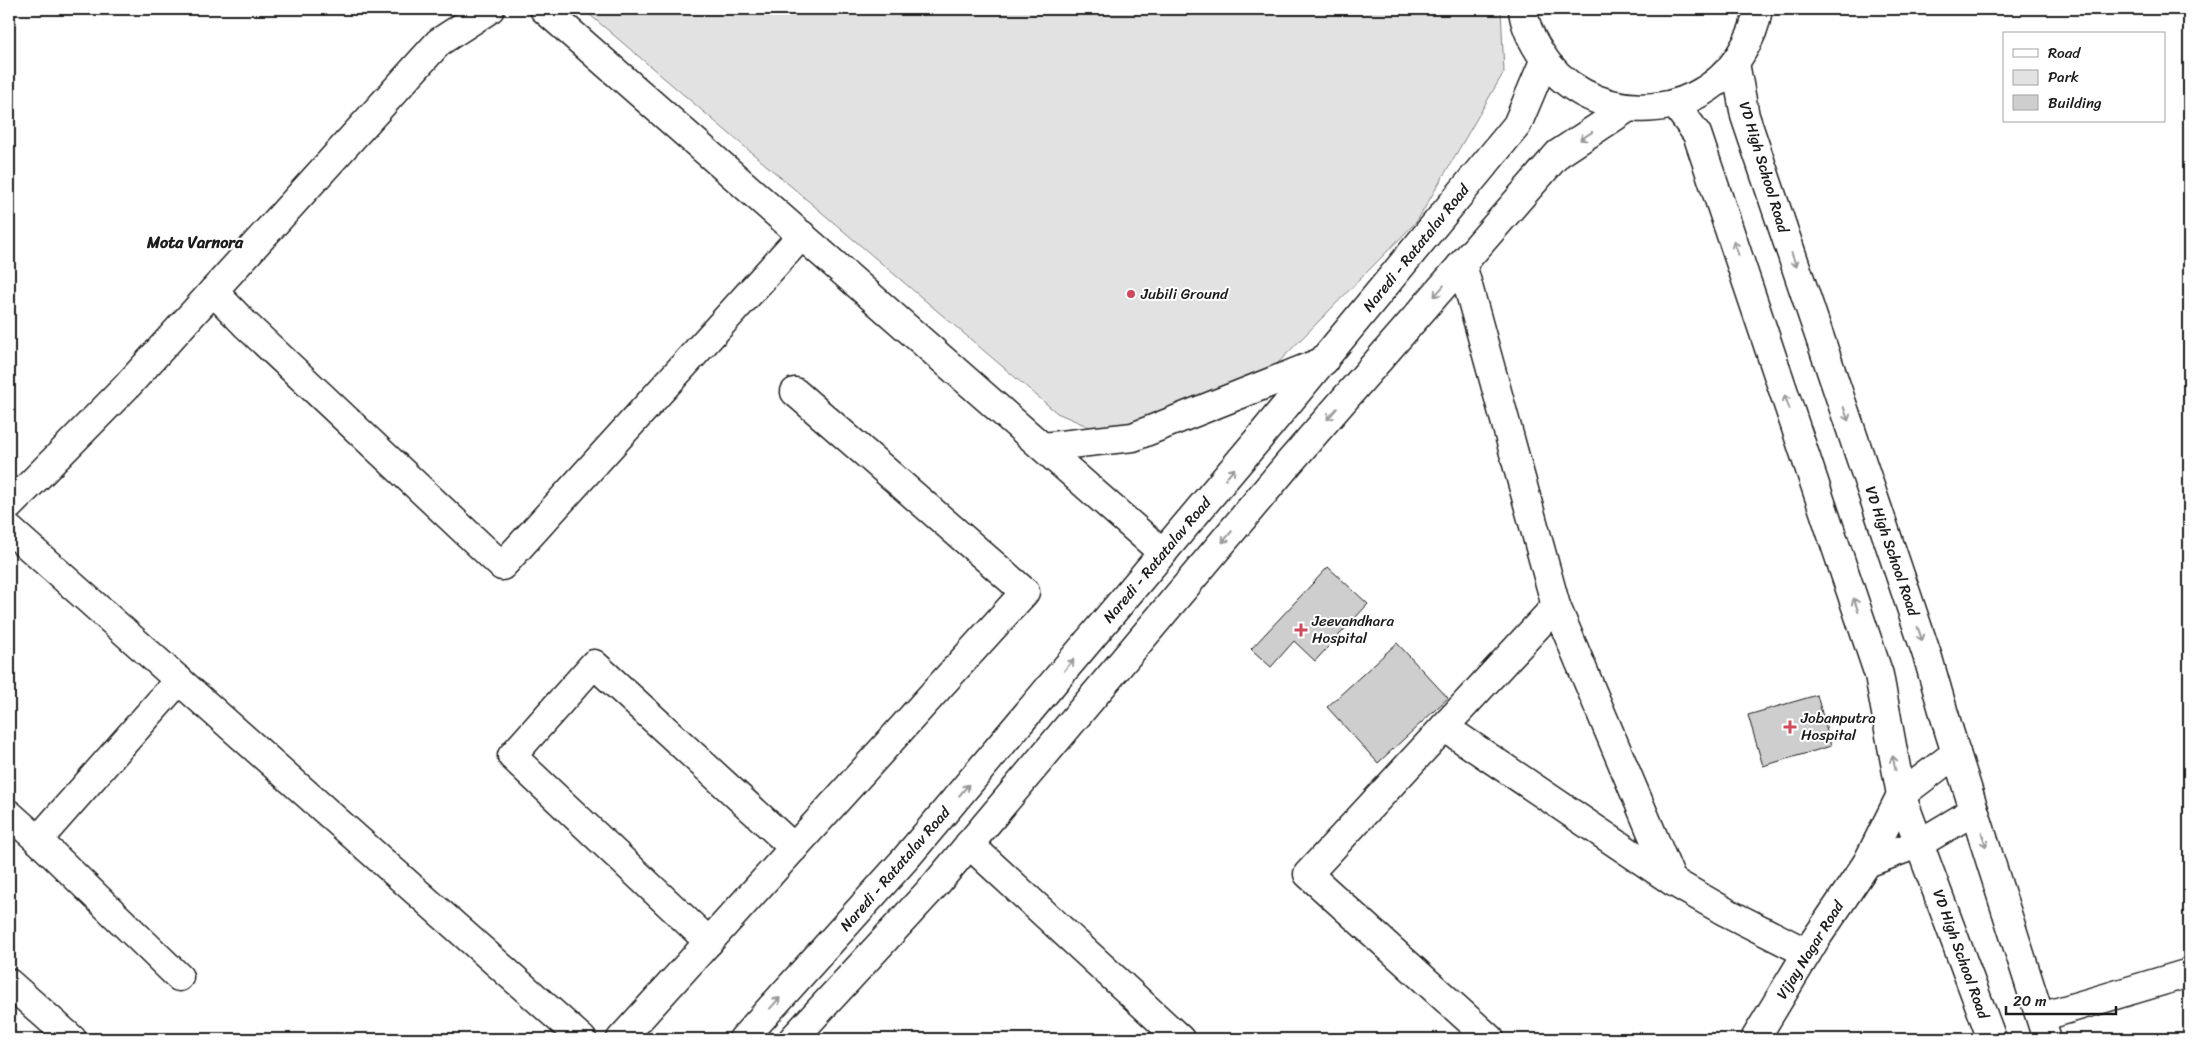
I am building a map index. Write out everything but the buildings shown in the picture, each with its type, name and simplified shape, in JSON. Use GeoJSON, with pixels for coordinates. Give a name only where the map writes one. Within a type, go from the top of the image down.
{"type":"FeatureCollection","features":[{"type":"Feature","properties":{"kind":"street"},"geometry":{"type":"LineString","coordinates":[[9,506],[128,385],[439,42],[490,9]]}},
{"type":"Feature","properties":{"kind":"street"},"geometry":{"type":"LineString","coordinates":[[544,9],[1163,553]]}},
{"type":"Feature","properties":{"kind":"street"},"geometry":{"type":"LineString","coordinates":[[1523,9],[1532,40],[1544,61],[1561,80],[1581,94],[1602,103],[1626,109],[1650,109],[1675,104],[1697,96],[1717,82],[1735,63],[1749,41],[1758,9]]}},
{"type":"Feature","properties":{"kind":"street","name":"Naredi - Ratatalav Road"},"geometry":{"type":"LineString","coordinates":[[743,1039],[906,858],[1324,361],[1517,125],[1544,61]]}},
{"type":"Feature","properties":{"kind":"street","name":"VD High School Road"},"geometry":{"type":"LineString","coordinates":[[1735,63],[1745,116],[1928,658],[1974,811],[2044,1028]]}},
{"type":"Feature","properties":{"kind":"street","name":"VD High School Road"},"geometry":{"type":"LineString","coordinates":[[1675,104],[1697,134],[1879,675],[1901,795],[1992,1039]]}},
{"type":"Feature","properties":{"kind":"street"},"geometry":{"type":"LineString","coordinates":[[793,1039],[936,884],[1289,463],[1558,154],[1626,109]]}},
{"type":"Feature","properties":{"kind":"street"},"geometry":{"type":"LineString","coordinates":[[213,291],[502,566],[802,235]]}},
{"type":"Feature","properties":{"kind":"street"},"geometry":{"type":"LineString","coordinates":[[1462,264],[1556,606],[1672,881]]}},
{"type":"Feature","properties":{"kind":"street"},"geometry":{"type":"LineString","coordinates":[[1043,447],[1132,437],[1324,361]]}},
{"type":"Feature","properties":{"kind":"street"},"geometry":{"type":"LineString","coordinates":[[621,1039],[1025,592],[795,392]]}},
{"type":"Feature","properties":{"kind":"street"},"geometry":{"type":"LineString","coordinates":[[9,529],[179,680],[569,1036]]}},
{"type":"Feature","properties":{"kind":"street"},"geometry":{"type":"LineString","coordinates":[[1490,1039],[1308,874],[1556,606]]}},
{"type":"Feature","properties":{"kind":"street"},"geometry":{"type":"LineString","coordinates":[[709,942],[512,756],[581,678],[594,664],[794,848]]}},
{"type":"Feature","properties":{"kind":"street"},"geometry":{"type":"LineString","coordinates":[[38,840],[179,680]]}},
{"type":"Feature","properties":{"kind":"street"},"geometry":{"type":"LineString","coordinates":[[1444,727],[1672,881],[1726,912],[1807,953]]}},
{"type":"Feature","properties":{"kind":"street","name":"Vijay Nagar Road"},"geometry":{"type":"LineString","coordinates":[[1755,1039],[1807,953],[1867,863],[1901,795],[1956,753]]}},
{"type":"Feature","properties":{"kind":"street"},"geometry":{"type":"LineString","coordinates":[[1867,863],[1920,843],[1974,811]]}},
{"type":"Feature","properties":{"kind":"street"},"geometry":{"type":"LineString","coordinates":[[9,814],[179,977]]}},
{"type":"Feature","properties":{"kind":"street"},"geometry":{"type":"LineString","coordinates":[[969,844],[1180,1039]]}},
{"type":"Feature","properties":{"kind":"street"},"geometry":{"type":"LineString","coordinates":[[2044,1028],[2189,973]]}},
{"type":"Feature","properties":{"kind":"street"},"geometry":{"type":"LineString","coordinates":[[9,983],[72,1039]]}},
{"type":"Feature","properties":{"kind":"green space","name":"Jubili Ground"},"geometry":{"type":"Polygon","coordinates":[[[583,9],[1501,9],[1504,72],[1417,221],[1273,368],[1115,438],[1057,413],[583,9]]]}},
{"type":"Feature","properties":{"kind":"place","name":"Jubili Ground"},"geometry":{"type":"Point","coordinates":[1131,294]}},
{"type":"Feature","properties":{"kind":"place","name":"Jeevandhara Hospital"},"geometry":{"type":"Point","coordinates":[1301,630]}},
{"type":"Feature","properties":{"kind":"place","name":"Jobanputra Hospital"},"geometry":{"type":"Point","coordinates":[1790,727]}},
{"type":"Feature","properties":{"kind":"district","name":"Mota Varnora"},"geometry":{"type":"Point","coordinates":[195,242]}}]}
